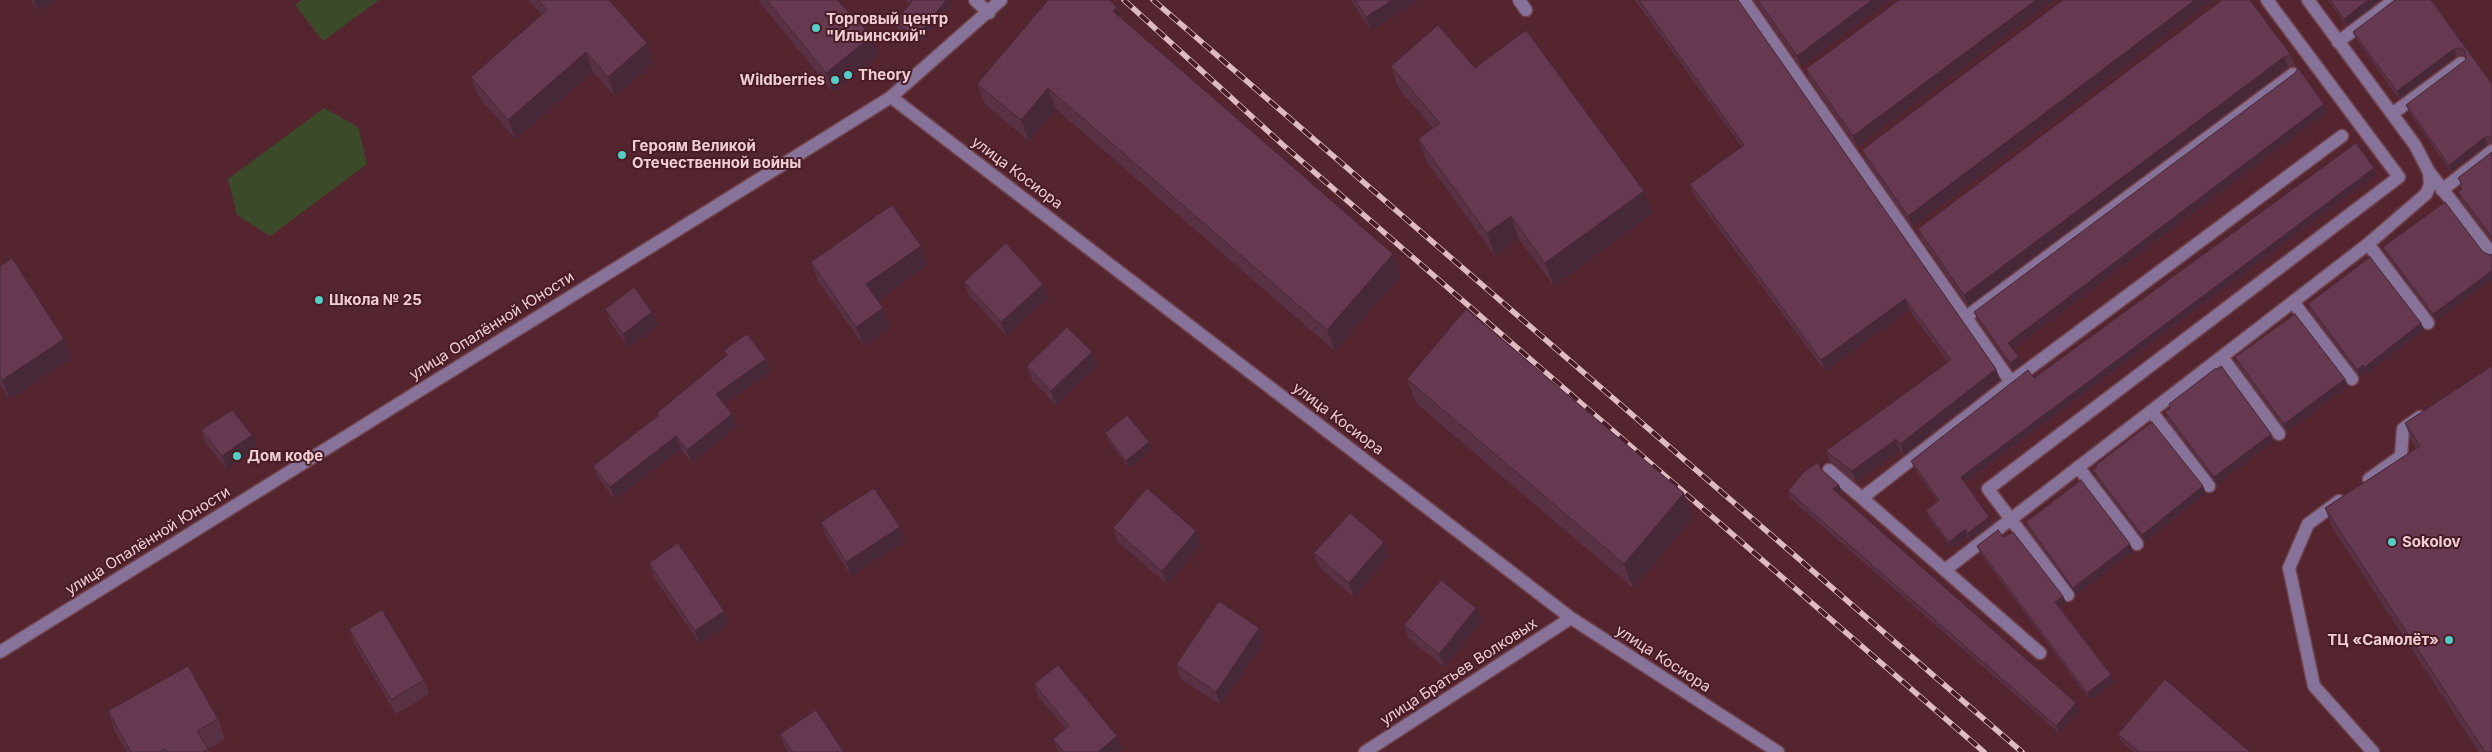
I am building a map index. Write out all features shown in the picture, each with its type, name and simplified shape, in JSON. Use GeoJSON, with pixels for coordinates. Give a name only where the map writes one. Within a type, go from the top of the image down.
{"type":"FeatureCollection","features":[{"type":"Feature","properties":{"kind":"street"},"geometry":{"type":"LineString","coordinates":[[975,0],[989,13]]}},
{"type":"Feature","properties":{"kind":"street","name":"улица Опалённой Юности"},"geometry":{"type":"LineString","coordinates":[[0,652],[891,97],[989,13],[1001,0]]}},
{"type":"Feature","properties":{"kind":"street"},"geometry":{"type":"LineString","coordinates":[[1745,0],[1802,75],[1915,235],[1966,317],[2011,382]]}},
{"type":"Feature","properties":{"kind":"street"},"geometry":{"type":"LineString","coordinates":[[2068,595],[1988,489],[2399,177],[2267,0]]}},
{"type":"Feature","properties":{"kind":"street"},"geometry":{"type":"LineString","coordinates":[[2308,0],[2415,145],[2429,172],[2442,190],[2492,254]]}},
{"type":"Feature","properties":{"kind":"street"},"geometry":{"type":"LineString","coordinates":[[2338,42],[2394,0]]}},
{"type":"Feature","properties":{"kind":"street"},"geometry":{"type":"LineString","coordinates":[[2392,114],[2461,63]]}},
{"type":"Feature","properties":{"kind":"street"},"geometry":{"type":"LineString","coordinates":[[1966,317],[2293,74]]}},
{"type":"Feature","properties":{"kind":"street","name":"улица Косиора"},"geometry":{"type":"LineString","coordinates":[[891,97],[1571,618],[1778,752]]}},
{"type":"Feature","properties":{"kind":"street"},"geometry":{"type":"LineString","coordinates":[[1862,498],[2011,382],[2342,136]]}},
{"type":"Feature","properties":{"kind":"street"},"geometry":{"type":"LineString","coordinates":[[2442,190],[2492,151]]}},
{"type":"Feature","properties":{"kind":"street"},"geometry":{"type":"LineString","coordinates":[[1945,570],[2368,244],[2426,194],[2430,185],[2429,172]]}},
{"type":"Feature","properties":{"kind":"street"},"geometry":{"type":"LineString","coordinates":[[2368,244],[2428,323]]}},
{"type":"Feature","properties":{"kind":"street"},"geometry":{"type":"LineString","coordinates":[[2293,302],[2352,379]]}},
{"type":"Feature","properties":{"kind":"street"},"geometry":{"type":"LineString","coordinates":[[2222,357],[2279,434]]}},
{"type":"Feature","properties":{"kind":"street"},"geometry":{"type":"LineString","coordinates":[[2151,411],[2209,486]]}},
{"type":"Feature","properties":{"kind":"street"},"geometry":{"type":"LineString","coordinates":[[2362,485],[2401,456],[2403,429],[2427,412]]}},
{"type":"Feature","properties":{"kind":"street"},"geometry":{"type":"LineString","coordinates":[[2078,467],[2137,544]]}},
{"type":"Feature","properties":{"kind":"street"},"geometry":{"type":"LineString","coordinates":[[1829,470],[2040,653]]}},
{"type":"Feature","properties":{"kind":"street"},"geometry":{"type":"LineString","coordinates":[[2347,496],[2308,524],[2290,568],[2314,686],[2373,752]]}},
{"type":"Feature","properties":{"kind":"street","name":"улица Братьев Волковых"},"geometry":{"type":"LineString","coordinates":[[1366,752],[1571,618]]}},
{"type":"Feature","properties":{"kind":"green space"},"geometry":{"type":"Polygon","coordinates":[[[302,0],[379,0],[323,41],[295,5],[302,0]]]}},
{"type":"Feature","properties":{"kind":"green space"},"geometry":{"type":"Polygon","coordinates":[[[324,108],[358,127],[367,164],[270,236],[237,215],[228,179],[324,108]]]}},
{"type":"Feature","properties":{"kind":"building"},"geometry":{"type":"Polygon","coordinates":[[[538,0],[609,0],[647,43],[608,77],[586,52],[508,120],[471,77],[547,10],[538,0]]]}},
{"type":"Feature","properties":{"kind":"building","name":"Торговый центр \"Ильинский\""},"geometry":{"type":"Polygon","coordinates":[[[767,0],[837,0],[872,36],[826,73],[767,0]]]}},
{"type":"Feature","properties":{"kind":"building"},"geometry":{"type":"Polygon","coordinates":[[[911,0],[946,0],[916,38],[895,22],[911,0]]]}},
{"type":"Feature","properties":{"kind":"building"},"geometry":{"type":"Polygon","coordinates":[[[1048,0],[1109,0],[1117,7],[1113,11],[1393,254],[1327,330],[1048,88],[1021,120],[977,84],[1048,0]]]}},
{"type":"Feature","properties":{"kind":"building"},"geometry":{"type":"Polygon","coordinates":[[[1355,0],[1392,0],[1366,17],[1355,0]]]}},
{"type":"Feature","properties":{"kind":"building"},"geometry":{"type":"Polygon","coordinates":[[[1639,0],[1738,0],[1996,369],[1900,444],[1896,439],[1852,471],[1826,451],[1951,360],[1905,299],[1821,360],[1690,184],[1744,145],[1639,0]]]}},
{"type":"Feature","properties":{"kind":"building"},"geometry":{"type":"Polygon","coordinates":[[[1758,0],[1872,0],[1797,56],[1758,0]]]}},
{"type":"Feature","properties":{"kind":"building"},"geometry":{"type":"Polygon","coordinates":[[[1899,0],[2036,0],[1853,136],[1806,69],[1899,0]]]}},
{"type":"Feature","properties":{"kind":"building"},"geometry":{"type":"Polygon","coordinates":[[[2063,0],[2195,0],[1908,216],[1862,150],[2063,0]]]}},
{"type":"Feature","properties":{"kind":"building"},"geometry":{"type":"Polygon","coordinates":[[[2222,0],[2250,0],[2291,55],[2284,57],[1964,295],[1918,229],[2222,0]]]}},
{"type":"Feature","properties":{"kind":"building"},"geometry":{"type":"Polygon","coordinates":[[[2330,0],[2368,0],[2344,19],[2330,0]]]}},
{"type":"Feature","properties":{"kind":"building"},"geometry":{"type":"Polygon","coordinates":[[[2395,0],[2431,0],[2492,84],[2492,137],[2485,137],[2449,165],[2406,105],[2463,62],[2466,59],[2465,51],[2461,48],[2454,49],[2397,91],[2353,32],[2395,0]]]}},
{"type":"Feature","properties":{"kind":"building"},"geometry":{"type":"Polygon","coordinates":[[[1438,25],[1475,68],[1526,30],[1644,191],[1545,263],[1511,216],[1487,233],[1418,139],[1440,123],[1391,66],[1438,25]]]}},
{"type":"Feature","properties":{"kind":"building"},"geometry":{"type":"Polygon","coordinates":[[[2298,68],[2324,104],[2008,343],[2019,357],[2010,363],[1974,312],[2295,73],[2298,68]]]}},
{"type":"Feature","properties":{"kind":"building"},"geometry":{"type":"Polygon","coordinates":[[[2356,143],[2374,168],[1961,477],[1989,517],[1968,533],[1965,529],[1949,542],[1926,511],[1939,500],[1911,461],[2028,370],[2034,378],[2356,143]]]}},
{"type":"Feature","properties":{"kind":"building"},"geometry":{"type":"Polygon","coordinates":[[[2492,152],[2492,237],[2458,192],[2462,189],[2460,186],[2462,184],[2458,178],[2492,152]]]}},
{"type":"Feature","properties":{"kind":"building"},"geometry":{"type":"Polygon","coordinates":[[[2445,202],[2483,252],[2492,254],[2492,271],[2433,314],[2383,247],[2445,202]]]}},
{"type":"Feature","properties":{"kind":"building"},"geometry":{"type":"Polygon","coordinates":[[[892,205],[921,246],[866,284],[883,308],[856,327],[811,262],[892,205]]]}},
{"type":"Feature","properties":{"kind":"building"},"geometry":{"type":"Polygon","coordinates":[[[1006,243],[1043,284],[1001,322],[964,282],[1006,243]]]}},
{"type":"Feature","properties":{"kind":"building"},"geometry":{"type":"Polygon","coordinates":[[[2370,257],[2421,323],[2365,367],[2363,365],[2357,370],[2308,304],[2370,257]]]}},
{"type":"Feature","properties":{"kind":"building"},"geometry":{"type":"Polygon","coordinates":[[[12,258],[64,339],[2,380],[0,376],[0,266],[12,258]]]}},
{"type":"Feature","properties":{"kind":"building"},"geometry":{"type":"Polygon","coordinates":[[[634,287],[652,312],[623,334],[605,309],[634,287]]]}},
{"type":"Feature","properties":{"kind":"building"},"geometry":{"type":"Polygon","coordinates":[[[1466,309],[1684,493],[1624,564],[1407,379],[1466,309]]]}},
{"type":"Feature","properties":{"kind":"building"},"geometry":{"type":"Polygon","coordinates":[[[2295,314],[2345,379],[2284,424],[2235,357],[2295,314]]]}},
{"type":"Feature","properties":{"kind":"building"},"geometry":{"type":"Polygon","coordinates":[[[1067,327],[1092,352],[1051,391],[1027,366],[1067,327]]]}},
{"type":"Feature","properties":{"kind":"building"},"geometry":{"type":"Polygon","coordinates":[[[747,334],[766,359],[716,394],[732,414],[687,450],[676,436],[610,487],[593,466],[659,415],[657,413],[727,355],[724,350],[747,334]]]}},
{"type":"Feature","properties":{"kind":"building","name":"ТЦ «Самолёт»"},"geometry":{"type":"Polygon","coordinates":[[[2492,366],[2492,752],[2485,752],[2325,508],[2420,446],[2405,423],[2492,366]]]}},
{"type":"Feature","properties":{"kind":"building"},"geometry":{"type":"Polygon","coordinates":[[[2222,367],[2271,434],[2214,477],[2165,412],[2171,407],[2169,404],[2216,368],[2218,370],[2222,367]]]}},
{"type":"Feature","properties":{"kind":"building"},"geometry":{"type":"Polygon","coordinates":[[[232,410],[252,435],[222,456],[201,430],[232,410]]]}},
{"type":"Feature","properties":{"kind":"building"},"geometry":{"type":"Polygon","coordinates":[[[1127,415],[1149,442],[1126,461],[1105,433],[1127,415]]]}},
{"type":"Feature","properties":{"kind":"building"},"geometry":{"type":"Polygon","coordinates":[[[2152,422],[2203,486],[2142,535],[2093,470],[2097,467],[2096,465],[2152,422]]]}},
{"type":"Feature","properties":{"kind":"building"},"geometry":{"type":"Polygon","coordinates":[[[1818,462],[1821,469],[1839,485],[1833,489],[2076,703],[2056,726],[1788,491],[1804,472],[1818,462]]]}},
{"type":"Feature","properties":{"kind":"building"},"geometry":{"type":"Polygon","coordinates":[[[2081,480],[2130,544],[2073,588],[2026,522],[2081,480]]]}},
{"type":"Feature","properties":{"kind":"building"},"geometry":{"type":"Polygon","coordinates":[[[874,488],[900,527],[846,562],[821,522],[874,488]]]}},
{"type":"Feature","properties":{"kind":"building"},"geometry":{"type":"Polygon","coordinates":[[[1147,488],[1196,531],[1162,571],[1113,528],[1147,488]]]}},
{"type":"Feature","properties":{"kind":"building"},"geometry":{"type":"Polygon","coordinates":[[[1350,513],[1384,542],[1349,583],[1314,553],[1350,513]]]}},
{"type":"Feature","properties":{"kind":"building"},"geometry":{"type":"Polygon","coordinates":[[[1998,530],[2003,537],[2013,532],[2063,596],[2055,602],[2111,675],[2087,693],[1977,546],[1998,530]]]}},
{"type":"Feature","properties":{"kind":"building"},"geometry":{"type":"Polygon","coordinates":[[[678,543],[724,611],[695,631],[649,563],[678,543]]]}},
{"type":"Feature","properties":{"kind":"building"},"geometry":{"type":"Polygon","coordinates":[[[1441,580],[1476,608],[1439,654],[1404,625],[1441,580]]]}},
{"type":"Feature","properties":{"kind":"building"},"geometry":{"type":"Polygon","coordinates":[[[1219,601],[1259,628],[1216,692],[1176,665],[1219,601]]]}},
{"type":"Feature","properties":{"kind":"building"},"geometry":{"type":"Polygon","coordinates":[[[382,610],[424,680],[391,700],[349,629],[382,610]]]}},
{"type":"Feature","properties":{"kind":"building"},"geometry":{"type":"Polygon","coordinates":[[[1058,665],[1117,736],[1098,752],[1064,752],[1053,739],[1069,726],[1034,684],[1058,665]]]}},
{"type":"Feature","properties":{"kind":"building"},"geometry":{"type":"Polygon","coordinates":[[[188,666],[218,719],[197,731],[208,749],[203,752],[167,752],[165,749],[160,752],[131,752],[108,711],[188,666]]]}},
{"type":"Feature","properties":{"kind":"building"},"geometry":{"type":"Polygon","coordinates":[[[2165,679],[2250,752],[2139,752],[2118,734],[2165,679]]]}},
{"type":"Feature","properties":{"kind":"building"},"geometry":{"type":"Polygon","coordinates":[[[816,710],[844,752],[793,752],[780,734],[816,710]]]}},
{"type":"Feature","properties":{"kind":"railway"},"geometry":{"type":"LineString","coordinates":[[1124,0],[1283,145],[1984,752]]}},
{"type":"Feature","properties":{"kind":"railway"},"geometry":{"type":"LineString","coordinates":[[1153,0],[2022,752]]}},
{"type":"Feature","properties":{"kind":"place","name":"Торговый центр \"Ильинский\""},"geometry":{"type":"Point","coordinates":[816,28]}},
{"type":"Feature","properties":{"kind":"place","name":"Theory"},"geometry":{"type":"Point","coordinates":[848,75]}},
{"type":"Feature","properties":{"kind":"place","name":"Wildberries"},"geometry":{"type":"Point","coordinates":[835,80]}},
{"type":"Feature","properties":{"kind":"place","name":"Героям Великой Отечественной войны"},"geometry":{"type":"Point","coordinates":[622,155]}},
{"type":"Feature","properties":{"kind":"place","name":"Школа № 25"},"geometry":{"type":"Point","coordinates":[319,300]}},
{"type":"Feature","properties":{"kind":"place","name":"Дом кофе"},"geometry":{"type":"Point","coordinates":[237,456]}},
{"type":"Feature","properties":{"kind":"place","name":"Sokolov"},"geometry":{"type":"Point","coordinates":[2392,542]}},
{"type":"Feature","properties":{"kind":"place","name":"ТЦ «Самолёт»"},"geometry":{"type":"Point","coordinates":[2449,640]}}]}
